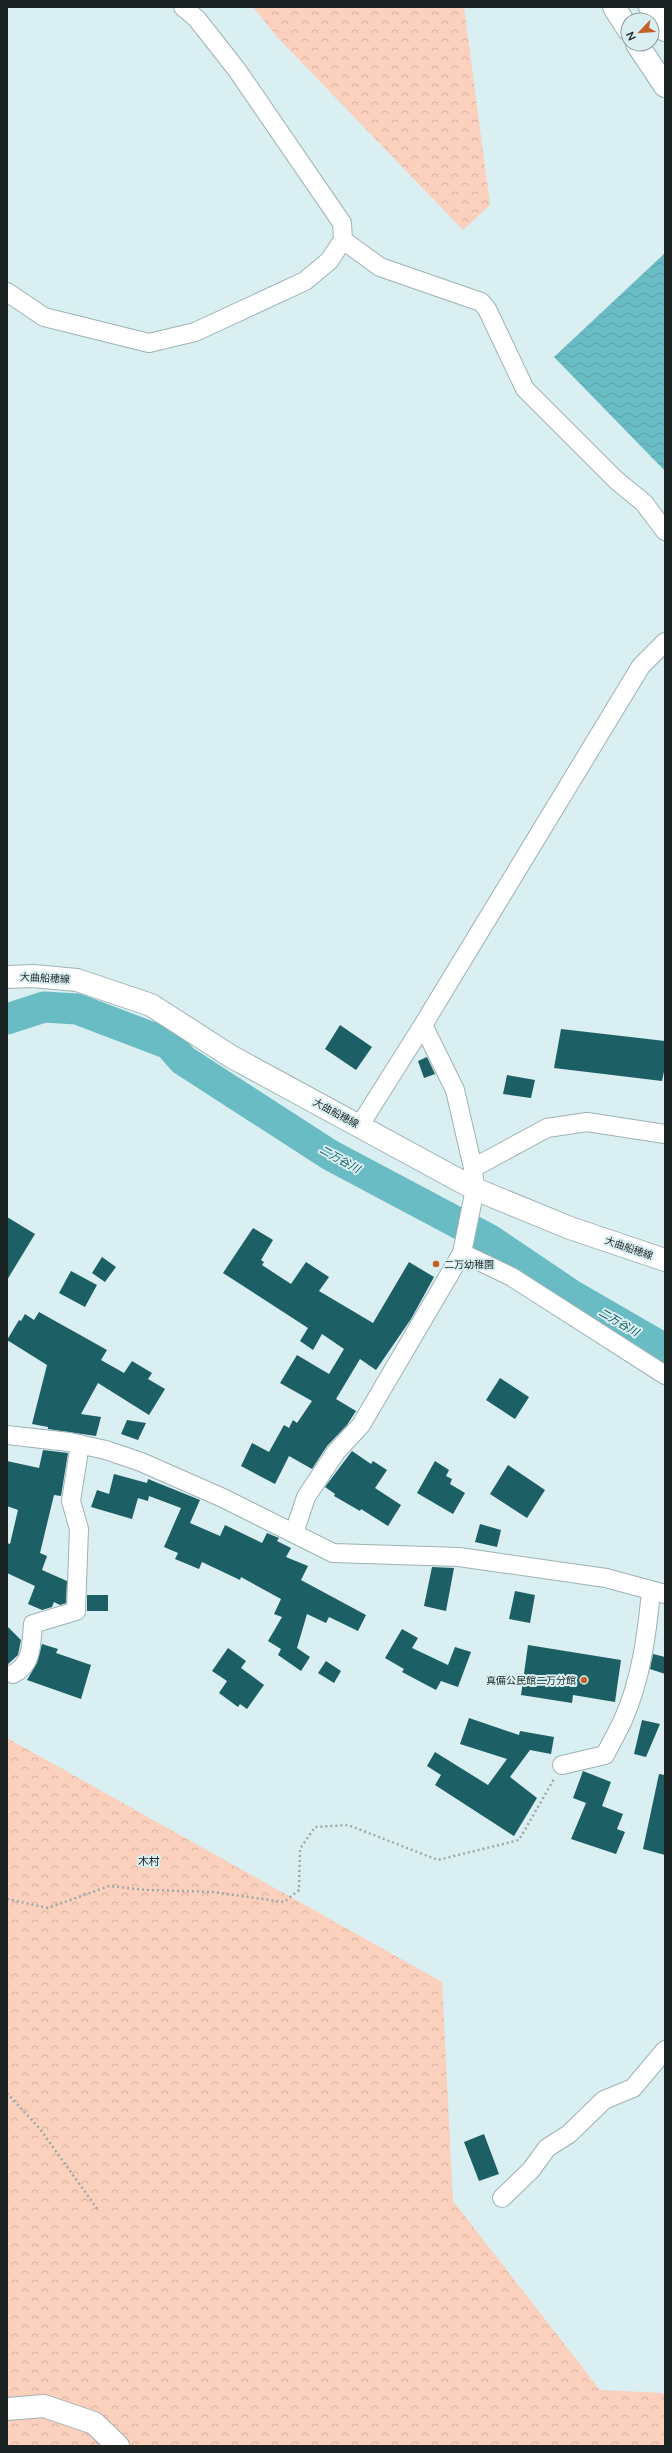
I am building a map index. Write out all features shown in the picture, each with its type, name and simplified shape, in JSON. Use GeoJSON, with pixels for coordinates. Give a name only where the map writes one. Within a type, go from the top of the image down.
{"type":"FeatureCollection","features":[{"type":"Feature","properties":{"kind":"main road"},"geometry":{"type":"LineString","coordinates":[[614,7],[620,16]]}},
{"type":"Feature","properties":{"kind":"main road"},"geometry":{"type":"LineString","coordinates":[[650,7],[665,30]]}},
{"type":"Feature","properties":{"kind":"main road"},"geometry":{"type":"LineString","coordinates":[[642,52],[660,78]]}},
{"type":"Feature","properties":{"kind":"main road","name":"大曲船穂線"},"geometry":{"type":"LineString","coordinates":[[7,977],[33,976],[77,980],[151,1006],[232,1057],[360,1126],[474,1179],[570,1228],[665,1260]]}},
{"type":"Feature","properties":{"kind":"main road"},"geometry":{"type":"LineString","coordinates":[[7,2409],[44,2406],[94,2423],[118,2446]]}},
{"type":"Feature","properties":{"kind":"street"},"geometry":{"type":"LineString","coordinates":[[7,292],[44,317],[149,343],[195,332],[305,281],[329,261],[343,240],[342,223],[236,70],[197,19],[182,7]]}},
{"type":"Feature","properties":{"kind":"street"},"geometry":{"type":"LineString","coordinates":[[343,240],[380,267],[481,302],[488,310],[525,389],[549,411],[616,480],[644,503],[665,531]]}},
{"type":"Feature","properties":{"kind":"street"},"geometry":{"type":"LineString","coordinates":[[360,1126],[424,1025],[642,666],[665,642]]}},
{"type":"Feature","properties":{"kind":"street"},"geometry":{"type":"LineString","coordinates":[[294,1533],[306,1497],[336,1452],[361,1425],[462,1253],[474,1179],[455,1090],[424,1025]]}},
{"type":"Feature","properties":{"kind":"street"},"geometry":{"type":"LineString","coordinates":[[474,1179],[547,1128],[587,1122],[665,1134]]}},
{"type":"Feature","properties":{"kind":"street"},"geometry":{"type":"LineString","coordinates":[[462,1253],[512,1277],[665,1375]]}},
{"type":"Feature","properties":{"kind":"street"},"geometry":{"type":"LineString","coordinates":[[7,1434],[80,1444],[106,1450],[141,1462],[294,1533],[333,1553],[459,1557],[606,1578],[658,1593],[648,1624],[637,1678],[624,1718],[605,1755],[562,1765]]}},
{"type":"Feature","properties":{"kind":"street"},"geometry":{"type":"LineString","coordinates":[[13,1674],[23,1669],[30,1655],[33,1624],[76,1611],[79,1529],[71,1502],[80,1444]]}},
{"type":"Feature","properties":{"kind":"street"},"geometry":{"type":"LineString","coordinates":[[502,2198],[531,2170],[547,2148],[569,2134],[604,2100],[633,2088],[665,2050]]}},
{"type":"Feature","properties":{"kind":"path"},"geometry":{"type":"LineString","coordinates":[[7,1900],[48,1908],[109,1886],[147,1890],[213,1892],[284,1902],[299,1890],[300,1849],[315,1827],[348,1825],[438,1860],[519,1840],[562,1765]]}},
{"type":"Feature","properties":{"kind":"path"},"geometry":{"type":"LineString","coordinates":[[7,2092],[40,2129],[98,2210]]}},
{"type":"Feature","properties":{"kind":"green space"},"geometry":{"type":"Polygon","coordinates":[[[253,7],[464,7],[490,205],[463,230],[278,38],[253,7]]]}},
{"type":"Feature","properties":{"kind":"green space"},"geometry":{"type":"Polygon","coordinates":[[[7,1738],[442,1982],[453,2201],[600,2390],[665,2393],[665,2446],[7,2446],[7,1738]]]}},
{"type":"Feature","properties":{"kind":"water"},"geometry":{"type":"Polygon","coordinates":[[[665,253],[665,471],[554,357],[665,253]]]}},
{"type":"Feature","properties":{"kind":"building"},"geometry":{"type":"Polygon","coordinates":[[[340,1025],[372,1047],[356,1070],[325,1049],[340,1025]]]}},
{"type":"Feature","properties":{"kind":"building"},"geometry":{"type":"Polygon","coordinates":[[[561,1029],[665,1041],[665,1067],[662,1081],[554,1068],[561,1029]]]}},
{"type":"Feature","properties":{"kind":"building"},"geometry":{"type":"Polygon","coordinates":[[[427,1057],[435,1074],[424,1078],[418,1061],[427,1057]]]}},
{"type":"Feature","properties":{"kind":"building"},"geometry":{"type":"Polygon","coordinates":[[[507,1075],[535,1080],[531,1098],[503,1094],[507,1075]]]}},
{"type":"Feature","properties":{"kind":"building"},"geometry":{"type":"Polygon","coordinates":[[[7,1217],[35,1234],[7,1280],[7,1217]]]}},
{"type":"Feature","properties":{"kind":"building"},"geometry":{"type":"Polygon","coordinates":[[[253,1228],[273,1240],[261,1260],[264,1262],[262,1265],[291,1284],[306,1262],[329,1277],[319,1291],[373,1323],[409,1262],[434,1277],[411,1319],[376,1370],[360,1359],[336,1399],[356,1411],[347,1425],[327,1446],[312,1469],[289,1456],[275,1484],[241,1466],[252,1443],[269,1452],[284,1425],[289,1428],[293,1420],[297,1423],[312,1401],[280,1383],[297,1355],[329,1374],[344,1349],[322,1334],[313,1350],[300,1341],[308,1328],[223,1273],[253,1228]]]}},
{"type":"Feature","properties":{"kind":"building"},"geometry":{"type":"Polygon","coordinates":[[[102,1257],[116,1267],[105,1282],[92,1273],[102,1257]]]}},
{"type":"Feature","properties":{"kind":"building"},"geometry":{"type":"Polygon","coordinates":[[[71,1271],[97,1285],[85,1307],[59,1293],[71,1271]]]}},
{"type":"Feature","properties":{"kind":"building"},"geometry":{"type":"Polygon","coordinates":[[[39,1312],[107,1350],[101,1360],[124,1373],[132,1361],[152,1373],[148,1379],[165,1389],[149,1415],[98,1383],[81,1414],[101,1417],[96,1436],[48,1429],[48,1427],[32,1424],[47,1365],[7,1340],[19,1320],[21,1321],[25,1314],[34,1320],[39,1312]]]}},
{"type":"Feature","properties":{"kind":"building"},"geometry":{"type":"Polygon","coordinates":[[[500,1378],[529,1397],[515,1419],[486,1400],[500,1378]]]}},
{"type":"Feature","properties":{"kind":"building"},"geometry":{"type":"Polygon","coordinates":[[[127,1420],[146,1423],[138,1440],[121,1434],[127,1420]]]}},
{"type":"Feature","properties":{"kind":"building"},"geometry":{"type":"Polygon","coordinates":[[[43,1450],[68,1453],[61,1496],[54,1495],[40,1553],[47,1556],[42,1570],[67,1581],[66,1603],[60,1605],[54,1602],[52,1607],[42,1610],[28,1604],[35,1586],[7,1573],[7,1543],[10,1544],[18,1510],[7,1506],[7,1461],[39,1468],[43,1450]]]}},
{"type":"Feature","properties":{"kind":"building"},"geometry":{"type":"Polygon","coordinates":[[[352,1451],[371,1464],[373,1461],[387,1470],[375,1488],[401,1505],[388,1526],[361,1509],[360,1511],[334,1496],[335,1494],[325,1487],[352,1451]]]}},
{"type":"Feature","properties":{"kind":"building"},"geometry":{"type":"Polygon","coordinates":[[[435,1461],[449,1470],[446,1476],[452,1479],[450,1484],[465,1493],[453,1514],[417,1493],[435,1461]]]}},
{"type":"Feature","properties":{"kind":"building"},"geometry":{"type":"Polygon","coordinates":[[[508,1465],[545,1490],[527,1518],[490,1494],[508,1465]]]}},
{"type":"Feature","properties":{"kind":"building"},"geometry":{"type":"Polygon","coordinates":[[[114,1474],[147,1483],[148,1479],[200,1500],[190,1523],[220,1536],[225,1525],[262,1543],[267,1533],[279,1538],[277,1541],[291,1548],[286,1557],[308,1566],[301,1580],[366,1615],[358,1631],[329,1617],[326,1623],[307,1614],[297,1648],[310,1657],[301,1671],[278,1655],[281,1649],[268,1641],[282,1617],[274,1614],[281,1599],[241,1577],[240,1580],[202,1562],[199,1569],[175,1559],[178,1553],[164,1547],[181,1508],[149,1496],[148,1501],[138,1498],[132,1519],[91,1507],[97,1490],[109,1494],[114,1474]]]}},
{"type":"Feature","properties":{"kind":"building"},"geometry":{"type":"Polygon","coordinates":[[[480,1524],[501,1530],[497,1547],[475,1542],[480,1524]]]}},
{"type":"Feature","properties":{"kind":"building"},"geometry":{"type":"Polygon","coordinates":[[[432,1567],[454,1568],[446,1611],[424,1606],[432,1567]]]}},
{"type":"Feature","properties":{"kind":"building"},"geometry":{"type":"Polygon","coordinates":[[[515,1591],[535,1595],[530,1623],[509,1619],[515,1591]]]}},
{"type":"Feature","properties":{"kind":"building"},"geometry":{"type":"Polygon","coordinates":[[[87,1595],[108,1595],[108,1611],[87,1611],[87,1595]]]}},
{"type":"Feature","properties":{"kind":"building"},"geometry":{"type":"Polygon","coordinates":[[[7,1626],[21,1640],[18,1655],[7,1665],[7,1626]]]}},
{"type":"Feature","properties":{"kind":"building"},"geometry":{"type":"Polygon","coordinates":[[[402,1629],[418,1638],[412,1648],[448,1665],[455,1647],[471,1652],[458,1687],[441,1681],[436,1690],[402,1672],[404,1669],[385,1658],[402,1629]]]}},
{"type":"Feature","properties":{"kind":"building"},"geometry":{"type":"Polygon","coordinates":[[[42,1644],[58,1649],[56,1653],[91,1665],[81,1699],[27,1680],[37,1663],[42,1644]]]}},
{"type":"Feature","properties":{"kind":"building"},"geometry":{"type":"Polygon","coordinates":[[[528,1645],[621,1660],[615,1702],[573,1695],[572,1703],[521,1695],[528,1645]]]}},
{"type":"Feature","properties":{"kind":"building"},"geometry":{"type":"Polygon","coordinates":[[[228,1648],[246,1661],[241,1668],[264,1685],[247,1709],[240,1704],[238,1707],[219,1693],[227,1681],[212,1671],[228,1648]]]}},
{"type":"Feature","properties":{"kind":"building"},"geometry":{"type":"Polygon","coordinates":[[[653,1654],[665,1657],[665,1674],[650,1669],[653,1654]]]}},
{"type":"Feature","properties":{"kind":"building"},"geometry":{"type":"Polygon","coordinates":[[[326,1661],[341,1671],[334,1683],[318,1673],[326,1661]]]}},
{"type":"Feature","properties":{"kind":"building"},"geometry":{"type":"Polygon","coordinates":[[[469,1718],[519,1735],[520,1731],[554,1737],[551,1754],[530,1750],[510,1777],[537,1798],[514,1836],[435,1785],[441,1775],[427,1766],[435,1752],[488,1785],[507,1759],[460,1744],[469,1718]]]}},
{"type":"Feature","properties":{"kind":"building"},"geometry":{"type":"Polygon","coordinates":[[[642,1720],[660,1724],[646,1757],[634,1754],[642,1720]]]}},
{"type":"Feature","properties":{"kind":"building"},"geometry":{"type":"Polygon","coordinates":[[[583,1771],[611,1782],[602,1806],[623,1814],[617,1829],[625,1832],[616,1854],[571,1839],[586,1803],[573,1798],[583,1771]]]}},
{"type":"Feature","properties":{"kind":"building"},"geometry":{"type":"Polygon","coordinates":[[[659,1774],[665,1775],[665,1855],[643,1849],[659,1774]]]}},
{"type":"Feature","properties":{"kind":"building"},"geometry":{"type":"Polygon","coordinates":[[[484,2134],[499,2174],[479,2181],[464,2142],[484,2134]]]}},
{"type":"Feature","properties":{"kind":"waterway","name":"二万谷川"},"geometry":{"type":"LineString","coordinates":[[7,1019],[44,1007],[77,1009],[169,1044],[183,1060],[330,1155],[490,1240],[573,1296],[665,1349]]}},
{"type":"Feature","properties":{"kind":"place","name":"二万幼稚園"},"geometry":{"type":"Point","coordinates":[436,1264]}},
{"type":"Feature","properties":{"kind":"place","name":"真備公民館二万分館"},"geometry":{"type":"Point","coordinates":[584,1680]}},
{"type":"Feature","properties":{"kind":"district","name":"木村"},"geometry":{"type":"Point","coordinates":[149,1861]}}]}
